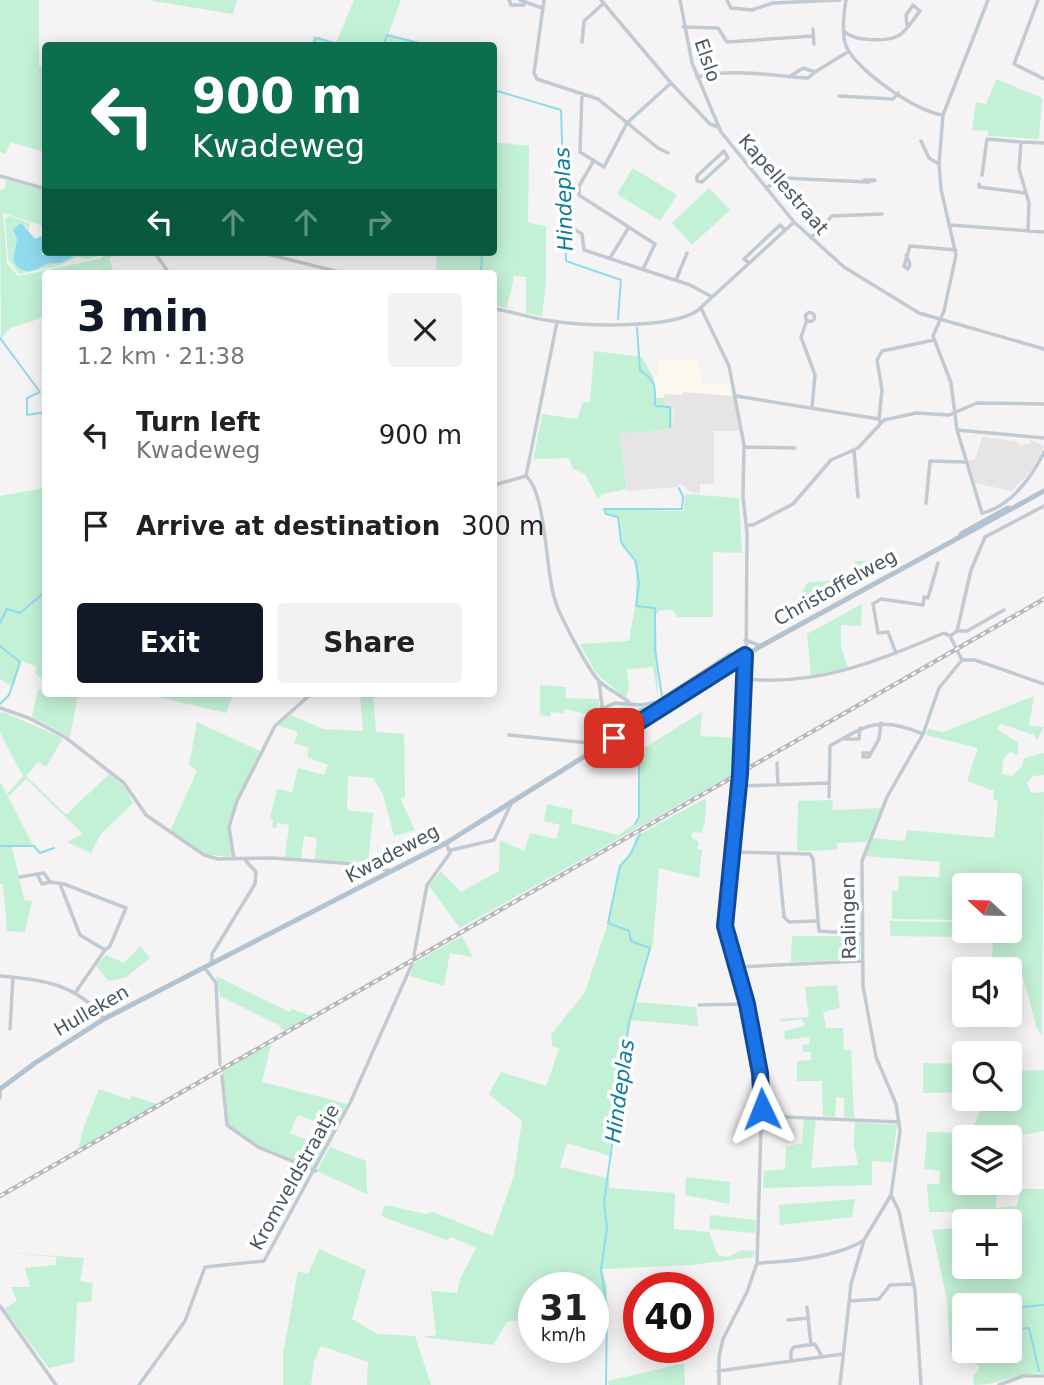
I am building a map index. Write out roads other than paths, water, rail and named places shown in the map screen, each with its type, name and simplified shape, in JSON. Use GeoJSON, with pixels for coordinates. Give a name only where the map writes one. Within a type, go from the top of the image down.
{"type":"FeatureCollection","features":[{"type":"Feature","properties":{"kind":"main road","name":"Christoffelweg"},"geometry":{"type":"LineString","coordinates":[[745,655],[1044,491]]}},
{"type":"Feature","properties":{"kind":"main road","name":"Kwadeweg"},"geometry":{"type":"LineString","coordinates":[[212,962],[446,843],[745,655]]}},
{"type":"Feature","properties":{"kind":"main road","name":"Hulleken"},"geometry":{"type":"LineString","coordinates":[[0,1090],[35,1063],[104,1019],[212,962]]}},
{"type":"Feature","properties":{"kind":"street"},"geometry":{"type":"LineString","coordinates":[[508,0],[511,5],[526,4],[542,8]]}},
{"type":"Feature","properties":{"kind":"street"},"geometry":{"type":"LineString","coordinates":[[520,0],[526,4]]}},
{"type":"Feature","properties":{"kind":"street"},"geometry":{"type":"LineString","coordinates":[[544,0],[535,76],[540,81],[598,99],[658,148],[668,153]]}},
{"type":"Feature","properties":{"kind":"street","name":"Elslo"},"geometry":{"type":"LineString","coordinates":[[680,0],[683,27],[697,77],[718,127]]}},
{"type":"Feature","properties":{"kind":"street"},"geometry":{"type":"LineString","coordinates":[[727,0],[731,8],[743,9],[755,9],[773,3],[840,0]]}},
{"type":"Feature","properties":{"kind":"street"},"geometry":{"type":"LineString","coordinates":[[846,0],[846,47],[862,69],[926,112],[943,115]]}},
{"type":"Feature","properties":{"kind":"street"},"geometry":{"type":"LineString","coordinates":[[988,0],[943,115],[939,164],[956,250],[953,277],[933,333],[951,383],[957,430],[982,513],[1008,500],[1034,471],[1044,453]]}},
{"type":"Feature","properties":{"kind":"street"},"geometry":{"type":"LineString","coordinates":[[1038,0],[1014,64],[1044,79]]}},
{"type":"Feature","properties":{"kind":"street"},"geometry":{"type":"LineString","coordinates":[[582,42],[584,21],[602,2],[671,83],[710,124],[718,127]]}},
{"type":"Feature","properties":{"kind":"street"},"geometry":{"type":"LineString","coordinates":[[845,32],[853,38],[896,37],[920,11],[913,5],[906,15],[906,26]]}},
{"type":"Feature","properties":{"kind":"street"},"geometry":{"type":"LineString","coordinates":[[683,27],[718,28],[727,42],[813,36]]}},
{"type":"Feature","properties":{"kind":"street"},"geometry":{"type":"LineString","coordinates":[[813,29],[814,44]]}},
{"type":"Feature","properties":{"kind":"street"},"geometry":{"type":"LineString","coordinates":[[697,77],[766,74],[808,78],[846,53]]}},
{"type":"Feature","properties":{"kind":"street"},"geometry":{"type":"LineString","coordinates":[[789,77],[803,68],[815,72]]}},
{"type":"Feature","properties":{"kind":"street"},"geometry":{"type":"LineString","coordinates":[[582,93],[580,152],[601,167],[608,164],[627,123],[671,83]]}},
{"type":"Feature","properties":{"kind":"street"},"geometry":{"type":"LineString","coordinates":[[839,96],[893,99],[898,93]]}},
{"type":"Feature","properties":{"kind":"street","name":"Kapellestraat"},"geometry":{"type":"LineString","coordinates":[[718,127],[794,222],[850,272],[919,313],[1044,349]]}},
{"type":"Feature","properties":{"kind":"street"},"geometry":{"type":"LineString","coordinates":[[982,175],[987,139],[1044,143]]}},
{"type":"Feature","properties":{"kind":"street"},"geometry":{"type":"LineString","coordinates":[[920,141],[926,155],[939,164]]}},
{"type":"Feature","properties":{"kind":"street"},"geometry":{"type":"LineString","coordinates":[[1021,142],[1019,169],[1029,203],[1028,231]]}},
{"type":"Feature","properties":{"kind":"street"},"geometry":{"type":"LineString","coordinates":[[728,157],[727,153],[722,152],[696,176],[696,180],[702,182],[736,152]]}},
{"type":"Feature","properties":{"kind":"street"},"geometry":{"type":"LineString","coordinates":[[593,162],[579,186],[579,195],[655,244],[643,270]]}},
{"type":"Feature","properties":{"kind":"street"},"geometry":{"type":"LineString","coordinates":[[0,176],[42,187]]}},
{"type":"Feature","properties":{"kind":"street"},"geometry":{"type":"LineString","coordinates":[[766,188],[783,178],[864,180]]}},
{"type":"Feature","properties":{"kind":"street"},"geometry":{"type":"LineString","coordinates":[[979,184],[979,187],[1002,192],[1026,193]]}},
{"type":"Feature","properties":{"kind":"street"},"geometry":{"type":"LineString","coordinates":[[811,237],[832,216],[882,214]]}},
{"type":"Feature","properties":{"kind":"street"},"geometry":{"type":"LineString","coordinates":[[497,310],[557,322],[656,324],[680,320],[701,308],[794,222]]}},
{"type":"Feature","properties":{"kind":"street"},"geometry":{"type":"LineString","coordinates":[[950,225],[1044,232]]}},
{"type":"Feature","properties":{"kind":"street"},"geometry":{"type":"LineString","coordinates":[[610,259],[629,228]]}},
{"type":"Feature","properties":{"kind":"street"},"geometry":{"type":"LineString","coordinates":[[574,229],[582,234],[584,250],[676,280],[712,297]]}},
{"type":"Feature","properties":{"kind":"street"},"geometry":{"type":"LineString","coordinates":[[906,255],[910,246],[956,250]]}},
{"type":"Feature","properties":{"kind":"street"},"geometry":{"type":"LineString","coordinates":[[676,280],[687,253]]}},
{"type":"Feature","properties":{"kind":"street"},"geometry":{"type":"LineString","coordinates":[[275,256],[331,270]]}},
{"type":"Feature","properties":{"kind":"street"},"geometry":{"type":"LineString","coordinates":[[701,308],[725,355],[736,396],[744,447],[747,525],[746,680],[725,926],[747,1004],[760,1073],[761,1116],[757,1263],[747,1293],[725,1333],[719,1385]]}},
{"type":"Feature","properties":{"kind":"street"},"geometry":{"type":"LineString","coordinates":[[807,320],[801,337],[815,375],[812,408]]}},
{"type":"Feature","properties":{"kind":"street"},"geometry":{"type":"LineString","coordinates":[[526,476],[557,322]]}},
{"type":"Feature","properties":{"kind":"street"},"geometry":{"type":"LineString","coordinates":[[747,525],[753,525],[793,504],[831,460],[853,450],[879,421],[882,390],[877,360],[882,351],[934,340]]}},
{"type":"Feature","properties":{"kind":"street"},"geometry":{"type":"LineString","coordinates":[[736,396],[879,421],[909,414],[940,416],[981,403],[1044,404]]}},
{"type":"Feature","properties":{"kind":"street"},"geometry":{"type":"LineString","coordinates":[[957,430],[1044,438]]}},
{"type":"Feature","properties":{"kind":"street"},"geometry":{"type":"LineString","coordinates":[[744,447],[795,448]]}},
{"type":"Feature","properties":{"kind":"street"},"geometry":{"type":"LineString","coordinates":[[853,450],[858,497]]}},
{"type":"Feature","properties":{"kind":"street"},"geometry":{"type":"LineString","coordinates":[[926,503],[930,461],[965,462]]}},
{"type":"Feature","properties":{"kind":"street"},"geometry":{"type":"LineString","coordinates":[[497,484],[526,476]]}},
{"type":"Feature","properties":{"kind":"street"},"geometry":{"type":"LineString","coordinates":[[526,476],[532,482],[539,507],[554,600],[599,681],[601,709],[589,743],[591,752]]}},
{"type":"Feature","properties":{"kind":"street"},"geometry":{"type":"LineString","coordinates":[[957,631],[971,570],[985,537],[1044,506]]}},
{"type":"Feature","properties":{"kind":"street"},"geometry":{"type":"LineString","coordinates":[[896,653],[888,632],[878,633],[873,604],[881,599],[923,605],[924,597],[928,598],[938,563]]}},
{"type":"Feature","properties":{"kind":"street"},"geometry":{"type":"LineString","coordinates":[[950,636],[957,631],[967,631],[1004,610]]}},
{"type":"Feature","properties":{"kind":"street"},"geometry":{"type":"LineString","coordinates":[[746,680],[771,682],[839,674],[944,633],[950,636],[962,660],[975,660],[1044,684]]}},
{"type":"Feature","properties":{"kind":"street"},"geometry":{"type":"LineString","coordinates":[[745,640],[761,646]]}},
{"type":"Feature","properties":{"kind":"street"},"geometry":{"type":"LineString","coordinates":[[601,709],[615,702],[641,705],[657,702],[730,654]]}},
{"type":"Feature","properties":{"kind":"street","name":"Ralingen"},"geometry":{"type":"LineString","coordinates":[[841,1385],[849,1301],[864,1240],[891,1195],[900,1122],[896,1104],[876,1057],[863,986],[861,871],[864,854],[887,797],[923,734],[939,688],[962,660]]}},
{"type":"Feature","properties":{"kind":"street"},"geometry":{"type":"LineString","coordinates":[[698,674],[703,682]]}},
{"type":"Feature","properties":{"kind":"street"},"geometry":{"type":"LineString","coordinates":[[599,681],[629,702]]}},
{"type":"Feature","properties":{"kind":"street"},"geometry":{"type":"LineString","coordinates":[[234,859],[229,827],[237,802],[275,726],[308,697]]}},
{"type":"Feature","properties":{"kind":"street"},"geometry":{"type":"LineString","coordinates":[[0,708],[29,718],[65,737],[124,783],[146,815],[211,858],[355,864],[393,871]]}},
{"type":"Feature","properties":{"kind":"street"},"geometry":{"type":"LineString","coordinates":[[830,797],[829,748],[860,728],[881,723],[923,734]]}},
{"type":"Feature","properties":{"kind":"street"},"geometry":{"type":"LineString","coordinates":[[871,753],[879,739],[881,723]]}},
{"type":"Feature","properties":{"kind":"street"},"geometry":{"type":"LineString","coordinates":[[843,739],[859,740],[860,728]]}},
{"type":"Feature","properties":{"kind":"street"},"geometry":{"type":"LineString","coordinates":[[509,735],[589,743]]}},
{"type":"Feature","properties":{"kind":"street"},"geometry":{"type":"LineString","coordinates":[[777,763],[778,784]]}},
{"type":"Feature","properties":{"kind":"street"},"geometry":{"type":"LineString","coordinates":[[739,786],[829,783]]}},
{"type":"Feature","properties":{"kind":"street","name":"Kwadeweg"},"geometry":{"type":"LineString","coordinates":[[451,850],[494,840],[511,803]]}},
{"type":"Feature","properties":{"kind":"street"},"geometry":{"type":"LineString","coordinates":[[414,955],[427,886],[451,850],[446,843]]}},
{"type":"Feature","properties":{"kind":"street"},"geometry":{"type":"LineString","coordinates":[[732,852],[761,851],[778,855],[806,853],[812,856],[816,921],[821,933],[862,934]]}},
{"type":"Feature","properties":{"kind":"street"},"geometry":{"type":"LineString","coordinates":[[778,855],[784,917],[789,922],[816,921]]}},
{"type":"Feature","properties":{"kind":"street"},"geometry":{"type":"LineString","coordinates":[[212,962],[212,954],[253,889],[258,859]]}},
{"type":"Feature","properties":{"kind":"street"},"geometry":{"type":"LineString","coordinates":[[244,860],[254,869],[256,877]]}},
{"type":"Feature","properties":{"kind":"street"},"geometry":{"type":"LineString","coordinates":[[20,877],[44,873],[50,882]]}},
{"type":"Feature","properties":{"kind":"street"},"geometry":{"type":"LineString","coordinates":[[38,876],[42,884],[60,884],[126,908],[110,946],[104,950],[75,993]]}},
{"type":"Feature","properties":{"kind":"street"},"geometry":{"type":"LineString","coordinates":[[60,884],[79,935],[104,950]]}},
{"type":"Feature","properties":{"kind":"street"},"geometry":{"type":"LineString","coordinates":[[737,967],[862,961]]}},
{"type":"Feature","properties":{"kind":"street","name":"Kromveldstraatje"},"geometry":{"type":"LineString","coordinates":[[139,1385],[183,1325],[205,1267],[216,1264],[262,1263],[316,1171],[391,1017],[412,964]]}},
{"type":"Feature","properties":{"kind":"street"},"geometry":{"type":"LineString","coordinates":[[204,967],[214,979],[217,988],[219,1065]]}},
{"type":"Feature","properties":{"kind":"street"},"geometry":{"type":"LineString","coordinates":[[0,976],[52,982],[75,993],[104,1019]]}},
{"type":"Feature","properties":{"kind":"street"},"geometry":{"type":"LineString","coordinates":[[10,1029],[13,977]]}},
{"type":"Feature","properties":{"kind":"street"},"geometry":{"type":"LineString","coordinates":[[699,1005],[747,1004]]}},
{"type":"Feature","properties":{"kind":"street"},"geometry":{"type":"LineString","coordinates":[[222,1076],[228,1125],[253,1145],[316,1171]]}},
{"type":"Feature","properties":{"kind":"street","name":"Hulleken"},"geometry":{"type":"LineString","coordinates":[[0,1090],[0,1098]]}},
{"type":"Feature","properties":{"kind":"street"},"geometry":{"type":"LineString","coordinates":[[761,1116],[900,1122]]}},
{"type":"Feature","properties":{"kind":"street","name":"Ralingen"},"geometry":{"type":"LineString","coordinates":[[891,1195],[899,1211],[914,1283],[921,1385]]}},
{"type":"Feature","properties":{"kind":"street"},"geometry":{"type":"LineString","coordinates":[[757,1263],[811,1256],[850,1247],[864,1240]]}},
{"type":"Feature","properties":{"kind":"street"},"geometry":{"type":"LineString","coordinates":[[849,1301],[879,1299],[890,1285],[914,1283]]}},
{"type":"Feature","properties":{"kind":"street"},"geometry":{"type":"LineString","coordinates":[[0,1306],[56,1385]]}},
{"type":"Feature","properties":{"kind":"street"},"geometry":{"type":"LineString","coordinates":[[807,1307],[811,1345]]}},
{"type":"Feature","properties":{"kind":"street"},"geometry":{"type":"LineString","coordinates":[[788,1320],[808,1318]]}},
{"type":"Feature","properties":{"kind":"street"},"geometry":{"type":"LineString","coordinates":[[791,1361],[792,1348],[818,1346],[821,1356]]}},
{"type":"Feature","properties":{"kind":"street"},"geometry":{"type":"LineString","coordinates":[[719,1371],[843,1354]]}},
{"type":"Feature","properties":{"kind":"street"},"geometry":{"type":"LineString","coordinates":[[999,1385],[1023,1376],[1044,1376]]}},
{"type":"Feature","properties":{"kind":"water"},"geometry":{"type":"Polygon","coordinates":[[[21,223],[35,239],[42,236],[42,256],[73,256],[59,263],[48,263],[38,269],[24,270],[13,260],[17,239],[13,230],[21,223]]]}},
{"type":"Feature","properties":{"kind":"waterway"},"geometry":{"type":"LineString","coordinates":[[384,42],[387,35],[415,42]]}},
{"type":"Feature","properties":{"kind":"waterway"},"geometry":{"type":"LineString","coordinates":[[314,42],[318,38],[330,42]]}},
{"type":"Feature","properties":{"kind":"waterway","name":"Hindeplas"},"geometry":{"type":"LineString","coordinates":[[497,91],[561,110],[566,261],[621,280],[618,319]]}},
{"type":"Feature","properties":{"kind":"waterway"},"geometry":{"type":"LineString","coordinates":[[481,270],[482,256]]}},
{"type":"Feature","properties":{"kind":"waterway","name":"Hindeplas"},"geometry":{"type":"LineString","coordinates":[[637,328],[640,370],[654,385],[655,406],[670,407],[670,427]]}},
{"type":"Feature","properties":{"kind":"waterway"},"geometry":{"type":"LineString","coordinates":[[0,338],[40,392],[27,398],[27,415],[42,413]]}},
{"type":"Feature","properties":{"kind":"waterway","name":"Hindeplas"},"geometry":{"type":"LineString","coordinates":[[637,721],[640,709],[663,703],[655,650],[655,608],[636,606],[639,583],[636,562],[621,542],[618,517],[606,514],[604,509],[682,509],[683,497],[679,488]]}},
{"type":"Feature","properties":{"kind":"waterway"},"geometry":{"type":"LineString","coordinates":[[0,623],[7,609],[20,613],[42,594]]}},
{"type":"Feature","properties":{"kind":"waterway"},"geometry":{"type":"LineString","coordinates":[[0,646],[20,662],[9,695],[0,704]]}},
{"type":"Feature","properties":{"kind":"waterway","name":"Hindeplas"},"geometry":{"type":"LineString","coordinates":[[635,824],[639,817],[639,726]]}},
{"type":"Feature","properties":{"kind":"waterway","name":"Hindeplas"},"geometry":{"type":"LineString","coordinates":[[606,1385],[607,1308],[601,1270],[607,1228],[604,1203],[629,1023],[650,948],[631,941],[629,931],[608,923],[620,866],[630,855],[640,834]]}},
{"type":"Feature","properties":{"kind":"waterway"},"geometry":{"type":"LineString","coordinates":[[0,846],[34,846],[40,853],[54,848]]}},
{"type":"Feature","properties":{"kind":"waterway"},"geometry":{"type":"LineString","coordinates":[[1022,1307],[1044,1305]]}},
{"type":"Feature","properties":{"kind":"waterway"},"geometry":{"type":"LineString","coordinates":[[1022,1328],[1029,1328],[1039,1371]]}},
{"type":"Feature","properties":{"kind":"railway"},"geometry":{"type":"LineString","coordinates":[[0,1196],[1044,599]]}}]}
